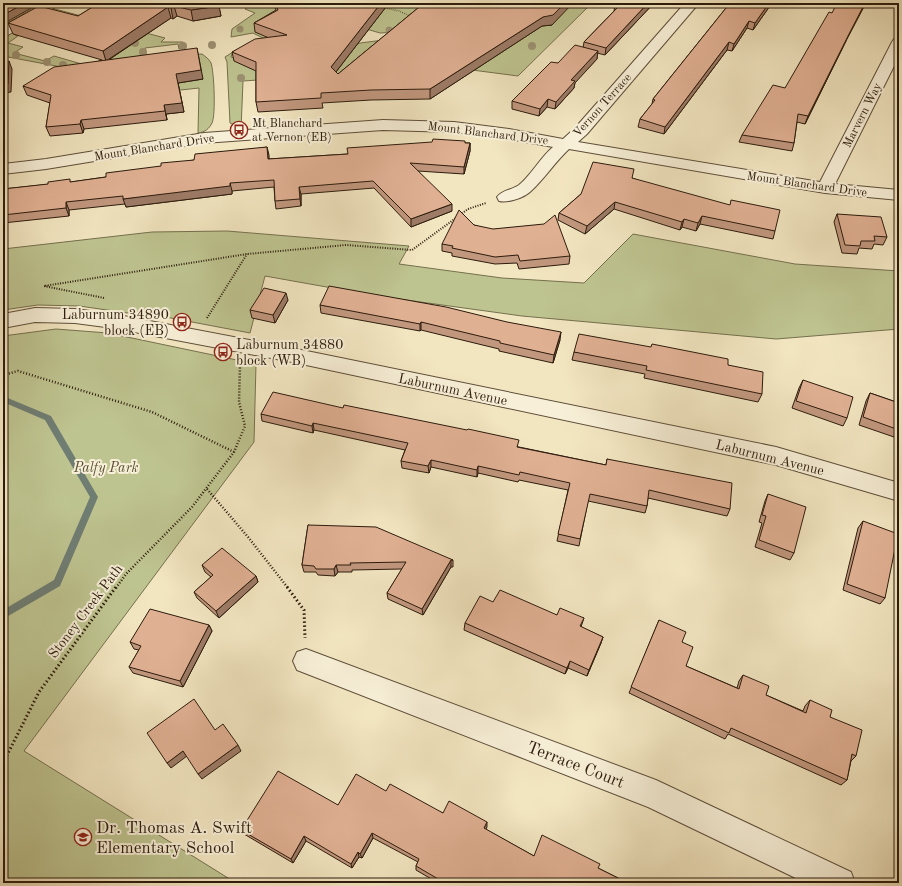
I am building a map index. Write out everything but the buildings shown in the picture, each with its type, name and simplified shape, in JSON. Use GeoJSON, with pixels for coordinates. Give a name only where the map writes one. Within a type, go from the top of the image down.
{"type":"FeatureCollection","features":[{"type":"Feature","properties":{"kind":"street"},"geometry":{"type":"LineString","coordinates":[[3,32],[52,3]]}},
{"type":"Feature","properties":{"kind":"street","name":"Vernon Terrace"},"geometry":{"type":"LineString","coordinates":[[505,197],[524,189],[551,157],[581,131],[692,3]]}},
{"type":"Feature","properties":{"kind":"street","name":"Marvern Way"},"geometry":{"type":"LineString","coordinates":[[824,188],[899,42]]}},
{"type":"Feature","properties":{"kind":"street","name":"Mount Blanchard Drive"},"geometry":{"type":"LineString","coordinates":[[3,169],[46,164],[204,138],[383,125],[454,127],[509,134],[824,188],[899,195]]}},
{"type":"Feature","properties":{"kind":"street","name":"Laburnum Avenue"},"geometry":{"type":"LineString","coordinates":[[3,321],[35,316],[75,316],[113,321],[308,359],[776,456],[899,492]]}},
{"type":"Feature","properties":{"kind":"street","name":"Terrace Court"},"geometry":{"type":"LineString","coordinates":[[306,661],[656,794],[840,883]]}},
{"type":"Feature","properties":{"kind":"path"},"geometry":{"type":"LineString","coordinates":[[414,19],[411,16],[399,11],[382,8],[423,3]]}},
{"type":"Feature","properties":{"kind":"path"},"geometry":{"type":"LineString","coordinates":[[106,298],[44,286],[247,254],[346,245],[412,250],[468,210],[505,197]]}},
{"type":"Feature","properties":{"kind":"path"},"geometry":{"type":"LineString","coordinates":[[200,316],[208,318],[247,254]]}},
{"type":"Feature","properties":{"kind":"path","name":"Stoney Creek Path"},"geometry":{"type":"LineString","coordinates":[[3,763],[39,692],[126,574],[192,507],[234,452],[245,426],[238,402],[240,359]]}},
{"type":"Feature","properties":{"kind":"path"},"geometry":{"type":"LineString","coordinates":[[3,375],[18,371],[152,412],[234,452]]}},
{"type":"Feature","properties":{"kind":"path"},"geometry":{"type":"LineString","coordinates":[[207,489],[248,537],[304,610],[306,661]]}},
{"type":"Feature","properties":{"kind":"green space"},"geometry":{"type":"Polygon","coordinates":[[[253,3],[510,3],[445,29],[380,33],[363,28],[269,41],[253,33],[231,37],[232,29],[255,13],[245,9],[253,3]]]}},
{"type":"Feature","properties":{"kind":"green space"},"geometry":{"type":"Polygon","coordinates":[[[573,3],[592,3],[518,76],[449,67],[243,81],[241,129],[230,123],[227,62],[225,57],[233,52],[236,52],[232,54],[231,57],[238,59],[391,39],[573,3]]]}},
{"type":"Feature","properties":{"kind":"green space"},"geometry":{"type":"Polygon","coordinates":[[[51,8],[165,38],[161,42],[183,42],[185,48],[179,49],[178,44],[145,48],[146,55],[107,61],[135,42],[15,35],[18,36],[8,43],[23,47],[14,53],[45,61],[54,56],[85,65],[202,54],[211,63],[213,75],[214,111],[210,127],[205,131],[198,133],[199,88],[89,100],[93,73],[3,56],[3,37],[51,8]]]}},
{"type":"Feature","properties":{"kind":"green space"},"geometry":{"type":"Polygon","coordinates":[[[227,231],[409,246],[399,264],[502,278],[584,283],[633,234],[795,264],[899,271],[899,329],[776,339],[522,316],[377,296],[265,276],[250,333],[134,311],[128,313],[79,306],[38,305],[3,310],[3,249],[152,232],[227,231]]]}},
{"type":"Feature","properties":{"kind":"green space","name":"Palfy Park"},"geometry":{"type":"Polygon","coordinates":[[[56,329],[108,333],[256,364],[254,442],[24,751],[236,883],[3,883],[3,336],[56,329]]]}},
{"type":"Feature","properties":{"kind":"waterway"},"geometry":{"type":"LineString","coordinates":[[3,399],[48,418],[94,497],[57,583],[3,615]]}},
{"type":"Feature","properties":{"kind":"place","name":"Mt Blanchard at Vernon (EB)"},"geometry":{"type":"Point","coordinates":[239,130]}},
{"type":"Feature","properties":{"kind":"place","name":"Laburnum 34890 block (EB)"},"geometry":{"type":"Point","coordinates":[182,322]}},
{"type":"Feature","properties":{"kind":"place","name":"Laburnum 34880 block (WB)"},"geometry":{"type":"Point","coordinates":[223,352]}},
{"type":"Feature","properties":{"kind":"place","name":"Dr. Thomas A. Swift Elementary School"},"geometry":{"type":"Point","coordinates":[83,837]}}]}
